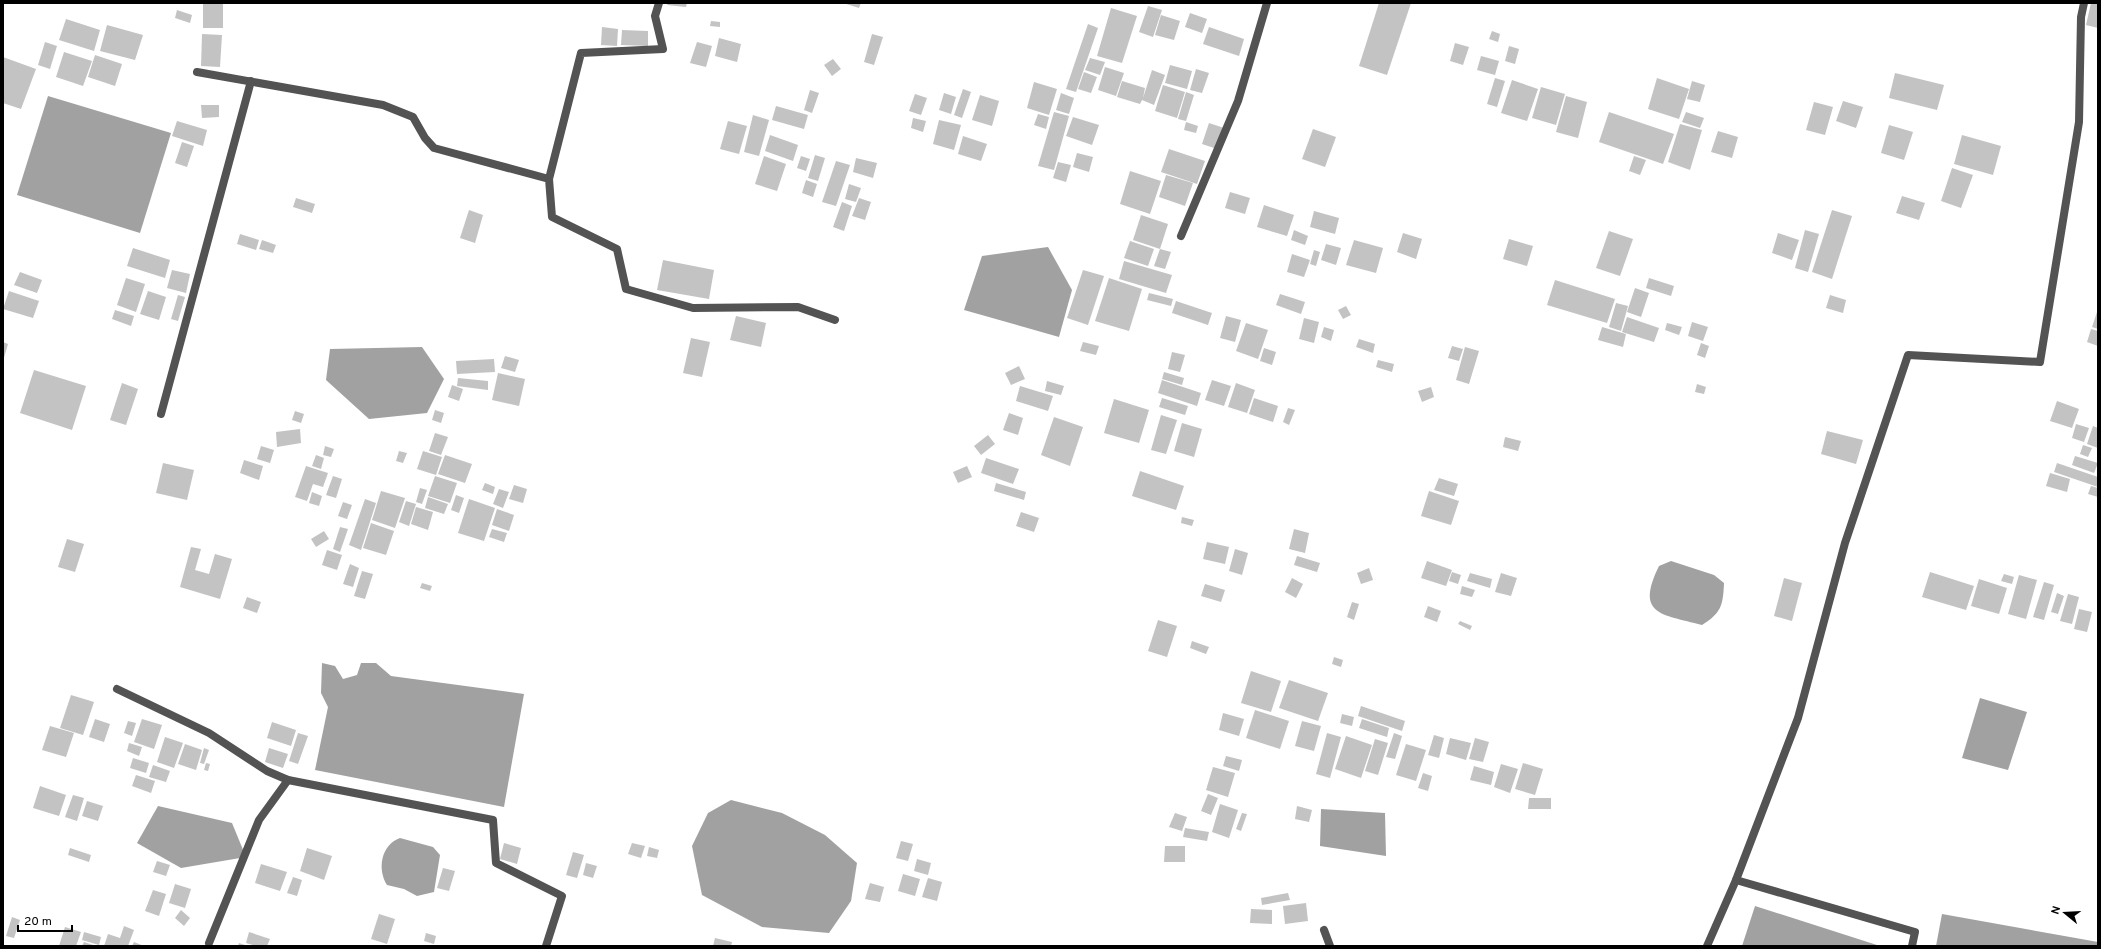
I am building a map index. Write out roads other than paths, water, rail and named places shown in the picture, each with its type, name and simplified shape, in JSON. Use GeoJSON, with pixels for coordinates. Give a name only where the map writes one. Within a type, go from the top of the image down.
{"type":"FeatureCollection","features":[{"type":"Feature","properties":{"kind":"street"},"geometry":{"type":"LineString","coordinates":[[659,3],[655,16],[663,49],[581,54],[549,179],[552,218],[617,249],[626,289],[692,308],[798,307],[835,320]]}},
{"type":"Feature","properties":{"kind":"street"},"geometry":{"type":"LineString","coordinates":[[1181,236],[1238,101],[1267,3]]}},
{"type":"Feature","properties":{"kind":"street"},"geometry":{"type":"LineString","coordinates":[[1707,946],[1736,880],[1798,718],[1845,543],[1908,355],[2040,362],[2079,122],[2081,17],[2084,3]]}},
{"type":"Feature","properties":{"kind":"street"},"geometry":{"type":"LineString","coordinates":[[197,72],[383,105],[413,117],[434,148],[549,179]]}},
{"type":"Feature","properties":{"kind":"street"},"geometry":{"type":"LineString","coordinates":[[161,414],[251,81]]}},
{"type":"Feature","properties":{"kind":"street"},"geometry":{"type":"LineString","coordinates":[[117,689],[209,734],[267,771],[288,780],[493,820],[496,863],[562,896],[546,946]]}},
{"type":"Feature","properties":{"kind":"street"},"geometry":{"type":"LineString","coordinates":[[208,943],[259,820],[288,780]]}},
{"type":"Feature","properties":{"kind":"street"},"geometry":{"type":"LineString","coordinates":[[1736,880],[1915,932],[1912,946]]}},
{"type":"Feature","properties":{"kind":"street"},"geometry":{"type":"LineString","coordinates":[[1324,930],[1330,946]]}}]}
